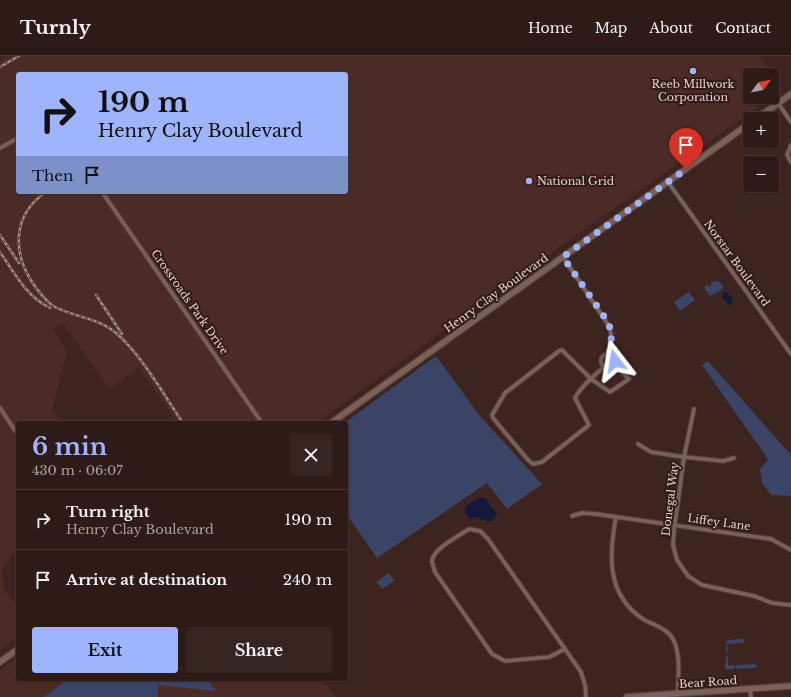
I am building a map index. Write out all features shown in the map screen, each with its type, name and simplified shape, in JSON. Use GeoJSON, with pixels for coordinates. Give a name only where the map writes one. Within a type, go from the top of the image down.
{"type":"FeatureCollection","features":[{"type":"Feature","properties":{"kind":"main road"},"geometry":{"type":"LineString","coordinates":[[779,102],[791,94]]}},
{"type":"Feature","properties":{"kind":"main road"},"geometry":{"type":"LineString","coordinates":[[766,112],[777,104]]}},
{"type":"Feature","properties":{"kind":"main road","name":"Henry Clay Boulevard"},"geometry":{"type":"LineString","coordinates":[[334,421],[743,128]]}},
{"type":"Feature","properties":{"kind":"main road"},"geometry":{"type":"LineString","coordinates":[[0,662],[16,650]]}},
{"type":"Feature","properties":{"kind":"main road","name":"Bear Road"},"geometry":{"type":"LineString","coordinates":[[627,697],[791,686]]}},
{"type":"Feature","properties":{"kind":"street"},"geometry":{"type":"LineString","coordinates":[[779,104],[791,122]]}},
{"type":"Feature","properties":{"kind":"street"},"geometry":{"type":"LineString","coordinates":[[0,148],[16,139]]}},
{"type":"Feature","properties":{"kind":"street"},"geometry":{"type":"LineString","coordinates":[[791,145],[787,155],[791,162]]}},
{"type":"Feature","properties":{"kind":"street","name":"Norstar Boulevard"},"geometry":{"type":"LineString","coordinates":[[668,182],[791,354]]}},
{"type":"Feature","properties":{"kind":"street","name":"Crossroads Park Drive"},"geometry":{"type":"LineString","coordinates":[[103,194],[261,421]]}},
{"type":"Feature","properties":{"kind":"street"},"geometry":{"type":"LineString","coordinates":[[563,257],[608,322],[612,334],[609,354]]}},
{"type":"Feature","properties":{"kind":"street"},"geometry":{"type":"LineString","coordinates":[[614,365],[608,368],[604,367],[591,379],[578,392],[575,398],[589,424],[542,462],[534,464],[528,460],[493,418],[492,415],[505,393],[559,350],[562,350],[591,379],[610,392],[629,379],[614,365]]}},
{"type":"Feature","properties":{"kind":"street"},"geometry":{"type":"LineString","coordinates":[[609,354],[615,358],[614,365]]}},
{"type":"Feature","properties":{"kind":"street"},"geometry":{"type":"LineString","coordinates":[[604,367],[602,364],[602,358],[609,354]]}},
{"type":"Feature","properties":{"kind":"street"},"geometry":{"type":"LineString","coordinates":[[0,408],[16,431]]}},
{"type":"Feature","properties":{"kind":"street","name":"Donegal Way"},"geometry":{"type":"LineString","coordinates":[[694,408],[684,457],[675,525],[673,545],[677,560],[682,570],[695,582],[706,587],[735,591],[772,602],[791,605]]}},
{"type":"Feature","properties":{"kind":"street"},"geometry":{"type":"LineString","coordinates":[[638,444],[651,452],[684,457],[722,462],[734,458]]}},
{"type":"Feature","properties":{"kind":"street","name":"Liffey Lane"},"geometry":{"type":"LineString","coordinates":[[572,516],[582,513],[771,539],[791,550]]}},
{"type":"Feature","properties":{"kind":"street"},"geometry":{"type":"LineString","coordinates":[[616,517],[610,558],[614,579],[621,594],[633,610],[646,620],[664,630],[673,640],[677,656],[678,694]]}},
{"type":"Feature","properties":{"kind":"street"},"geometry":{"type":"LineString","coordinates":[[564,649],[549,657],[504,661],[492,654],[435,572],[432,562],[434,555],[442,546],[469,529],[480,531],[488,539],[581,672],[585,685],[586,697]]}},
{"type":"Feature","properties":{"kind":"street"},"geometry":{"type":"LineString","coordinates":[[750,689],[751,697]]}},
{"type":"Feature","properties":{"kind":"shaded area"},"geometry":{"type":"Polygon","coordinates":[[[9,56],[760,56],[768,68],[743,68],[743,104],[762,104],[751,112],[743,112],[743,118],[530,268],[319,421],[177,421],[139,368],[109,389],[63,323],[53,329],[67,351],[52,410],[60,421],[16,421],[16,550],[2,569],[4,588],[16,605],[16,638],[0,650],[0,61],[9,56]]]}},
{"type":"Feature","properties":{"kind":"shaded area"},"geometry":{"type":"Polygon","coordinates":[[[779,85],[782,90],[779,92],[779,85]]]}},
{"type":"Feature","properties":{"kind":"shaded area"},"geometry":{"type":"Polygon","coordinates":[[[716,281],[720,282],[723,287],[721,290],[710,296],[704,288],[708,284],[710,287],[711,283],[716,281]]]}},
{"type":"Feature","properties":{"kind":"shaded area"},"geometry":{"type":"Polygon","coordinates":[[[689,292],[695,300],[680,311],[674,302],[689,292]]]}},
{"type":"Feature","properties":{"kind":"shaded area"},"geometry":{"type":"Polygon","coordinates":[[[724,292],[727,292],[732,299],[732,304],[730,305],[722,298],[724,292]]]}},
{"type":"Feature","properties":{"kind":"shaded area"},"geometry":{"type":"Polygon","coordinates":[[[436,356],[480,416],[542,484],[507,509],[487,483],[377,558],[348,516],[348,421],[347,421],[436,356]]]}},
{"type":"Feature","properties":{"kind":"shaded area"},"geometry":{"type":"Polygon","coordinates":[[[708,361],[791,455],[791,496],[771,495],[762,483],[760,469],[768,459],[702,365],[708,361]]]}},
{"type":"Feature","properties":{"kind":"shaded area"},"geometry":{"type":"Polygon","coordinates":[[[478,498],[485,498],[497,515],[490,522],[475,517],[470,519],[465,513],[465,507],[478,498]]]}},
{"type":"Feature","properties":{"kind":"shaded area"},"geometry":{"type":"Polygon","coordinates":[[[389,573],[394,581],[382,589],[376,582],[389,573]]]}},
{"type":"Feature","properties":{"kind":"shaded area"},"geometry":{"type":"Polygon","coordinates":[[[744,639],[744,643],[727,644],[728,653],[726,651],[726,642],[728,640],[744,639]]]}},
{"type":"Feature","properties":{"kind":"shaded area"},"geometry":{"type":"Polygon","coordinates":[[[728,655],[728,666],[735,665],[735,669],[725,669],[726,657],[728,655]]]}},
{"type":"Feature","properties":{"kind":"shaded area"},"geometry":{"type":"Polygon","coordinates":[[[16,658],[16,681],[65,681],[44,697],[0,697],[0,670],[16,658]]]}},
{"type":"Feature","properties":{"kind":"shaded area"},"geometry":{"type":"Polygon","coordinates":[[[756,664],[757,666],[755,668],[736,669],[736,665],[756,664]]]}},
{"type":"Feature","properties":{"kind":"shaded area"},"geometry":{"type":"Polygon","coordinates":[[[65,681],[208,681],[216,691],[158,685],[158,697],[44,697],[65,681]]]}},
{"type":"Feature","properties":{"kind":"shaded area"},"geometry":{"type":"Polygon","coordinates":[[[191,681],[323,681],[335,697],[158,697],[158,685],[191,681]]]}},
{"type":"Feature","properties":{"kind":"railway"},"geometry":{"type":"LineString","coordinates":[[0,67],[19,56]]}},
{"type":"Feature","properties":{"kind":"railway"},"geometry":{"type":"LineString","coordinates":[[44,194],[35,201],[27,212],[21,223],[19,235],[19,248],[22,260],[34,285],[46,300],[55,307],[102,324],[116,333],[143,363],[182,421]]}},
{"type":"Feature","properties":{"kind":"railway"},"geometry":{"type":"LineString","coordinates":[[0,235],[19,263]]}},
{"type":"Feature","properties":{"kind":"railway"},"geometry":{"type":"LineString","coordinates":[[0,252],[28,291],[50,308]]}},
{"type":"Feature","properties":{"kind":"railway"},"geometry":{"type":"LineString","coordinates":[[96,295],[122,334]]}},
{"type":"Feature","properties":{"kind":"place","name":"Reeb Millwork Corporation"},"geometry":{"type":"Point","coordinates":[693,71]}},
{"type":"Feature","properties":{"kind":"place","name":"National Grid"},"geometry":{"type":"Point","coordinates":[529,181]}},
{"type":"Feature","properties":{"kind":"route"},"geometry":{"type":"LineString","coordinates":[[615,361],[615,358],[609,354],[612,334],[608,322],[563,257],[686,169]]}}]}
